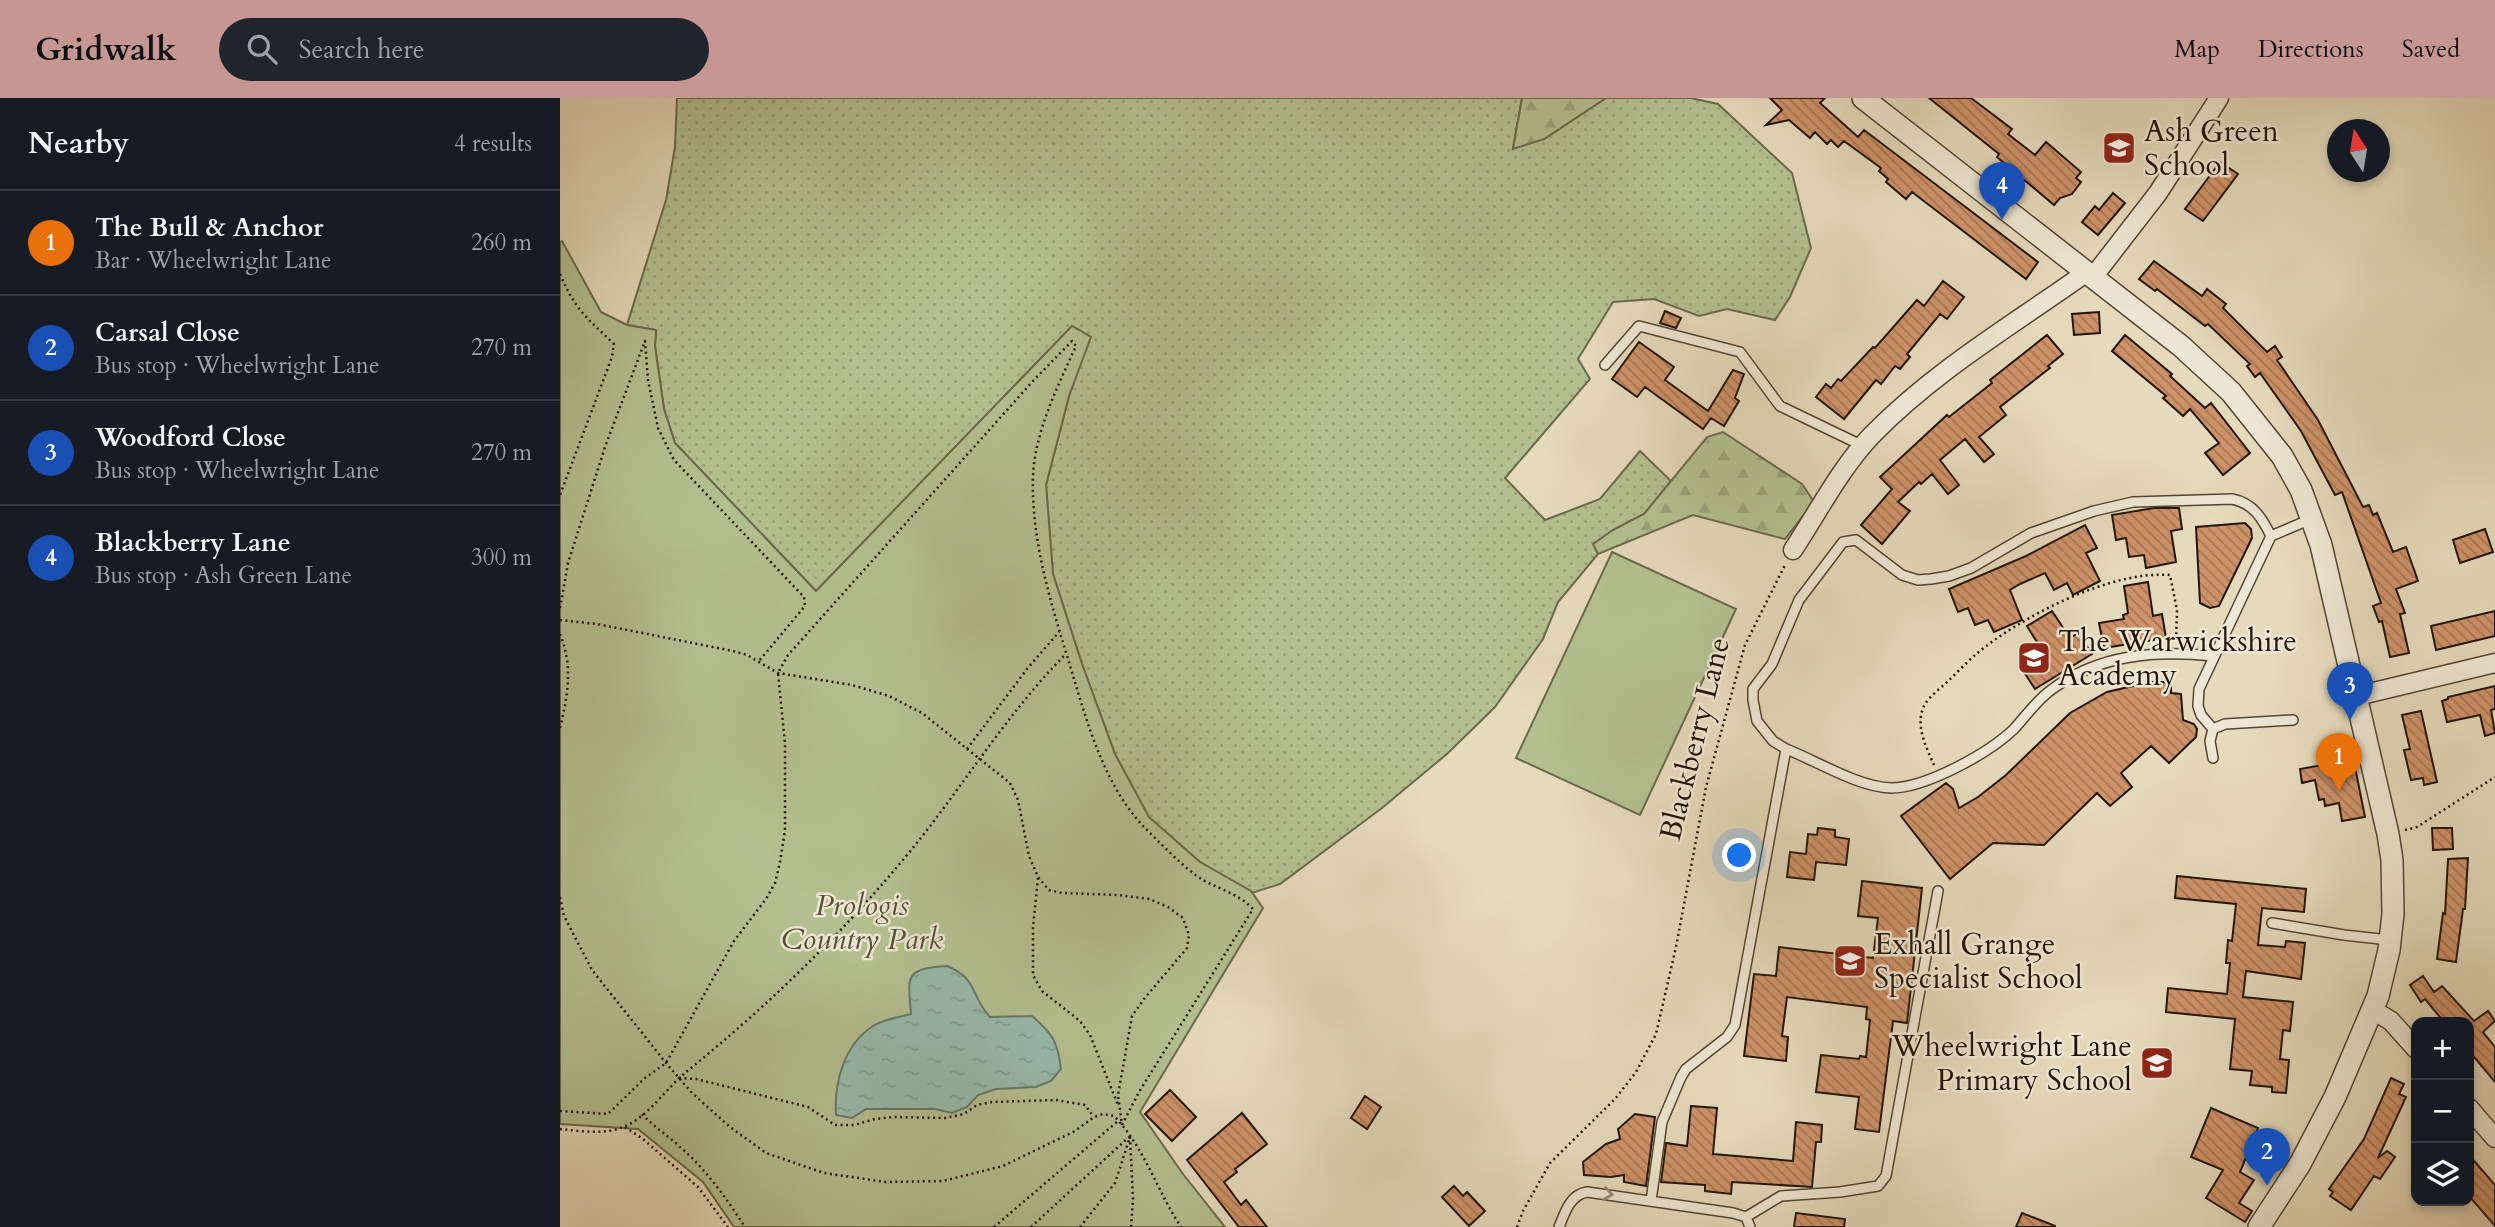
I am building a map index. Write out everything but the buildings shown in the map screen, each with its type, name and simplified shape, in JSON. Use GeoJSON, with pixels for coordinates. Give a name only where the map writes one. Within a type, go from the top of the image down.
{"type":"FeatureCollection","features":[{"type":"Feature","properties":{"kind":"street"},"geometry":{"type":"LineString","coordinates":[[1863,98],[2181,346],[2231,391],[2282,456],[2313,518],[2328,571],[2388,834],[2393,896],[2391,940],[2383,981],[2373,1010],[2336,1097],[2300,1164],[2259,1227]]}},
{"type":"Feature","properties":{"kind":"street"},"geometry":{"type":"LineString","coordinates":[[1793,550],[1863,446],[1903,406],[2007,327],[2090,274],[2158,192],[2219,98]]}},
{"type":"Feature","properties":{"kind":"street"},"geometry":{"type":"LineString","coordinates":[[2357,696],[2495,663]]}},
{"type":"Feature","properties":{"kind":"street"},"geometry":{"type":"LineString","coordinates":[[2373,1010],[2391,1021],[2411,1043]]}},
{"type":"Feature","properties":{"kind":"street"},"geometry":{"type":"LineString","coordinates":[[2474,1114],[2495,1138]]}},
{"type":"Feature","properties":{"kind":"lane"},"geometry":{"type":"LineString","coordinates":[[1605,365],[1639,326],[1740,352],[1780,406],[1863,446]]}},
{"type":"Feature","properties":{"kind":"lane"},"geometry":{"type":"LineString","coordinates":[[2213,656],[2177,652],[2123,657],[2096,665],[2070,678],[2041,698],[1992,748],[1910,786],[1890,788],[1870,784],[1773,741],[1757,721],[1753,700],[1754,689],[1772,664],[1799,600],[1843,542],[1856,540],[1902,575],[1917,580],[1949,576],[1970,568],[2031,533],[2065,520],[2133,502],[2241,501],[2255,511],[2271,536]]}},
{"type":"Feature","properties":{"kind":"lane"},"geometry":{"type":"LineString","coordinates":[[2213,729],[2201,715],[2198,697],[2213,656],[2271,536],[2313,518]]}},
{"type":"Feature","properties":{"kind":"lane"},"geometry":{"type":"LineString","coordinates":[[2213,729],[2225,724],[2293,720]]}},
{"type":"Feature","properties":{"kind":"lane"},"geometry":{"type":"LineString","coordinates":[[2213,729],[2210,741],[2213,758]]}},
{"type":"Feature","properties":{"kind":"lane"},"geometry":{"type":"LineString","coordinates":[[1651,1201],[1662,1122],[1681,1077],[1686,1069],[1727,1037],[1735,1025],[1786,749]]}},
{"type":"Feature","properties":{"kind":"lane"},"geometry":{"type":"LineString","coordinates":[[1559,1227],[1571,1201],[1581,1193],[1593,1192],[1746,1217],[1781,1195],[1840,1192],[1878,1186],[1886,1176],[1938,891]]}},
{"type":"Feature","properties":{"kind":"lane"},"geometry":{"type":"LineString","coordinates":[[2272,923],[2391,940]]}},
{"type":"Feature","properties":{"kind":"lane"},"geometry":{"type":"LineString","coordinates":[[1746,1217],[1750,1227]]}},
{"type":"Feature","properties":{"kind":"path"},"geometry":{"type":"LineString","coordinates":[[560,274],[582,316],[614,344],[612,357],[560,495]]}},
{"type":"Feature","properties":{"kind":"path"},"geometry":{"type":"LineString","coordinates":[[560,607],[568,564],[605,447],[645,341],[648,380],[658,428],[674,460],[804,597],[805,606],[759,661]]}},
{"type":"Feature","properties":{"kind":"path"},"geometry":{"type":"LineString","coordinates":[[560,1111],[608,1114],[645,1078],[666,1063],[734,941],[775,883],[785,830],[785,744],[778,673],[798,643],[1072,341],[1076,346],[1056,389],[1042,431],[1033,474],[1038,548],[1066,654],[1096,746],[1118,790],[1142,825],[1201,879],[1245,900],[1253,909],[1139,1092],[1122,1125]]}},
{"type":"Feature","properties":{"kind":"path","name":"Blackberry Lane"},"geometry":{"type":"LineString","coordinates":[[1517,1227],[1550,1163],[1615,1099],[1636,1072],[1656,1034],[1676,947],[1706,787],[1745,645],[1793,550]]}},
{"type":"Feature","properties":{"kind":"path"},"geometry":{"type":"LineString","coordinates":[[1938,775],[1922,737],[1921,721],[1925,704],[1976,654],[2048,606],[2118,581],[2155,574],[2170,575],[2178,610],[2177,652]]}},
{"type":"Feature","properties":{"kind":"path"},"geometry":{"type":"LineString","coordinates":[[560,620],[597,624],[733,651],[759,661],[778,673],[804,675],[889,696],[922,713],[1010,783],[1018,800],[1029,856],[1038,877],[1049,890],[1149,899],[1168,907],[1183,918],[1189,935],[1187,948],[1132,1016],[1120,1079],[1119,1108]]}},
{"type":"Feature","properties":{"kind":"path"},"geometry":{"type":"LineString","coordinates":[[967,749],[1027,669],[1059,632]]}},
{"type":"Feature","properties":{"kind":"path"},"geometry":{"type":"LineString","coordinates":[[560,634],[566,647],[569,672],[560,727]]}},
{"type":"Feature","properties":{"kind":"path"},"geometry":{"type":"LineString","coordinates":[[560,1129],[610,1131],[625,1127],[678,1078],[757,1012],[852,920],[913,848],[1041,679],[1066,654]]}},
{"type":"Feature","properties":{"kind":"path"},"geometry":{"type":"LineString","coordinates":[[2388,834],[2417,827],[2495,777]]}},
{"type":"Feature","properties":{"kind":"path"},"geometry":{"type":"LineString","coordinates":[[1038,877],[1033,928],[1033,975],[1042,992],[1080,1021],[1090,1035],[1119,1108],[1122,1125]]}},
{"type":"Feature","properties":{"kind":"path"},"geometry":{"type":"LineString","coordinates":[[560,897],[564,916],[592,970],[678,1078],[730,1127],[766,1153],[824,1173],[886,1182],[943,1181],[1003,1166],[1075,1131],[1094,1116],[1103,1114],[1114,1116],[1130,1136],[1181,1227]]}},
{"type":"Feature","properties":{"kind":"path"},"geometry":{"type":"LineString","coordinates":[[678,1078],[696,1079],[808,1107],[835,1125],[854,1125],[894,1117],[945,1118],[964,1114],[984,1104],[1013,1101],[1070,1101],[1086,1105],[1094,1116]]}},
{"type":"Feature","properties":{"kind":"path"},"geometry":{"type":"LineString","coordinates":[[642,1114],[689,1156],[730,1203],[745,1227]]}},
{"type":"Feature","properties":{"kind":"path"},"geometry":{"type":"LineString","coordinates":[[994,1227],[1118,1121]]}},
{"type":"Feature","properties":{"kind":"path"},"geometry":{"type":"LineString","coordinates":[[625,1127],[643,1139],[698,1187],[728,1227]]}},
{"type":"Feature","properties":{"kind":"path"},"geometry":{"type":"LineString","coordinates":[[1031,1227],[1130,1136]]}},
{"type":"Feature","properties":{"kind":"path"},"geometry":{"type":"LineString","coordinates":[[1080,1227],[1115,1183],[1130,1136]]}},
{"type":"Feature","properties":{"kind":"path"},"geometry":{"type":"LineString","coordinates":[[1130,1136],[1133,1199],[1131,1227]]}},
{"type":"Feature","properties":{"kind":"green space"},"geometry":{"type":"Polygon","coordinates":[[[677,98],[1522,98],[1513,148],[1544,139],[1606,98],[1691,98],[1718,104],[1792,173],[1811,248],[1790,297],[1775,320],[1727,309],[1699,316],[1654,299],[1613,302],[1578,359],[1590,379],[1505,478],[1545,520],[1600,499],[1640,451],[1671,481],[1644,514],[1613,530],[1594,544],[1598,554],[1558,602],[1543,639],[1495,707],[1448,753],[1382,808],[1280,884],[1252,893],[1200,862],[1149,818],[1115,754],[1053,574],[1046,485],[1069,396],[1090,337],[1072,326],[816,591],[675,443],[664,409],[655,346],[656,330],[627,325],[666,200],[675,147],[677,98]]]}},
{"type":"Feature","properties":{"kind":"green space"},"geometry":{"type":"Polygon","coordinates":[[[1522,98],[1606,98],[1544,139],[1513,149],[1522,98]]]}},
{"type":"Feature","properties":{"kind":"green space","name":"Prologis Country Park"},"geometry":{"type":"Polygon","coordinates":[[[562,241],[601,312],[627,325],[656,330],[655,346],[664,409],[675,443],[816,591],[1072,326],[1091,337],[1069,396],[1046,485],[1053,574],[1115,754],[1149,817],[1200,862],[1251,891],[1263,908],[1140,1112],[1183,1174],[1225,1227],[734,1227],[703,1182],[638,1129],[560,1124],[562,241]]]}},
{"type":"Feature","properties":{"kind":"green space"},"geometry":{"type":"Polygon","coordinates":[[[1723,432],[1802,484],[1814,502],[1785,539],[1693,515],[1598,554],[1593,544],[1644,514],[1707,437],[1723,432]]]}},
{"type":"Feature","properties":{"kind":"green space"},"geometry":{"type":"Polygon","coordinates":[[[1612,552],[1736,609],[1640,815],[1516,758],[1612,552]]]}},
{"type":"Feature","properties":{"kind":"water"},"geometry":{"type":"Polygon","coordinates":[[[947,966],[964,976],[990,1017],[1032,1016],[1039,1022],[1056,1045],[1061,1069],[1051,1081],[1036,1087],[996,1089],[978,1095],[967,1107],[952,1113],[935,1109],[866,1109],[852,1118],[836,1115],[839,1077],[855,1043],[873,1026],[911,1014],[909,990],[912,976],[916,972],[947,966]]]}},
{"type":"Feature","properties":{"kind":"place","name":"Ash Green School"},"geometry":{"type":"Point","coordinates":[2119,148]}},
{"type":"Feature","properties":{"kind":"place","name":"Blackberry Lane"},"geometry":{"type":"Point","coordinates":[2002,220]}},
{"type":"Feature","properties":{"kind":"place","name":"The Warwickshire Academy"},"geometry":{"type":"Point","coordinates":[2034,658]}},
{"type":"Feature","properties":{"kind":"place","name":"Woodford Close"},"geometry":{"type":"Point","coordinates":[2350,720]}},
{"type":"Feature","properties":{"kind":"place","name":"The Bull & Anchor"},"geometry":{"type":"Point","coordinates":[2339,791]}},
{"type":"Feature","properties":{"kind":"place","name":"Exhall Grange Specialist School"},"geometry":{"type":"Point","coordinates":[1850,961]}},
{"type":"Feature","properties":{"kind":"place","name":"Wheelwright Lane Primary School"},"geometry":{"type":"Point","coordinates":[2157,1063]}},
{"type":"Feature","properties":{"kind":"place","name":"Carsal Close"},"geometry":{"type":"Point","coordinates":[2267,1186]}}]}
